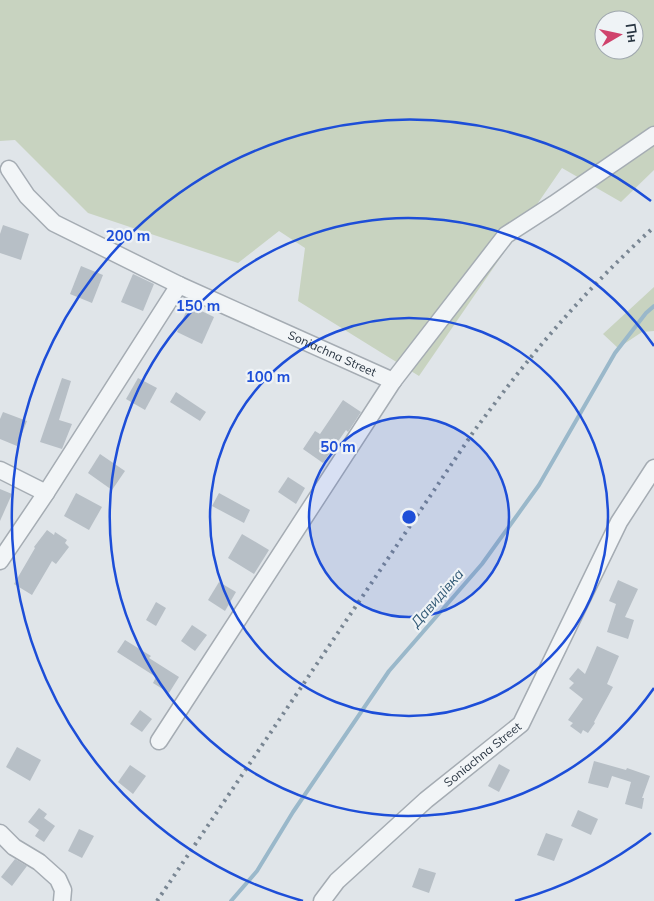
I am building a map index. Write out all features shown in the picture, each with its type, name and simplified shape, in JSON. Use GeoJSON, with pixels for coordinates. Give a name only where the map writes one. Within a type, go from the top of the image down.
{"type":"FeatureCollection","features":[{"type":"Feature","properties":{"kind":"street"},"geometry":{"type":"LineString","coordinates":[[393,381],[506,235],[654,135]]}},
{"type":"Feature","properties":{"kind":"street","name":"Soniachna Street"},"geometry":{"type":"LineString","coordinates":[[8,169],[27,196],[54,223],[179,285],[393,381],[159,741]]}},
{"type":"Feature","properties":{"kind":"street"},"geometry":{"type":"LineString","coordinates":[[0,561],[46,493],[179,285]]}},
{"type":"Feature","properties":{"kind":"street","name":"Soniachna Street"},"geometry":{"type":"LineString","coordinates":[[322,901],[337,881],[426,800],[521,724],[619,522],[654,468]]}},
{"type":"Feature","properties":{"kind":"street"},"geometry":{"type":"LineString","coordinates":[[0,470],[46,493]]}},
{"type":"Feature","properties":{"kind":"street"},"geometry":{"type":"LineString","coordinates":[[0,834],[14,847],[39,862],[58,879],[63,890],[62,901]]}},
{"type":"Feature","properties":{"kind":"green space"},"geometry":{"type":"Polygon","coordinates":[[[0,0],[654,0],[654,170],[621,202],[562,168],[419,376],[298,301],[305,248],[279,231],[238,263],[88,213],[15,140],[0,141],[0,0]]]}},
{"type":"Feature","properties":{"kind":"green space"},"geometry":{"type":"Polygon","coordinates":[[[654,287],[654,331],[642,332],[618,348],[603,334],[654,287]]]}},
{"type":"Feature","properties":{"kind":"building"},"geometry":{"type":"Polygon","coordinates":[[[3,225],[29,234],[21,260],[0,253],[0,234],[3,225]]]}},
{"type":"Feature","properties":{"kind":"building"},"geometry":{"type":"Polygon","coordinates":[[[81,266],[103,275],[92,303],[70,294],[81,266]]]}},
{"type":"Feature","properties":{"kind":"building"},"geometry":{"type":"Polygon","coordinates":[[[133,274],[154,284],[143,311],[121,302],[133,274]]]}},
{"type":"Feature","properties":{"kind":"building"},"geometry":{"type":"Polygon","coordinates":[[[189,305],[214,317],[202,344],[177,332],[189,305]]]}},
{"type":"Feature","properties":{"kind":"building"},"geometry":{"type":"Polygon","coordinates":[[[62,378],[71,381],[59,420],[72,424],[62,449],[40,442],[62,378]]]}},
{"type":"Feature","properties":{"kind":"building"},"geometry":{"type":"Polygon","coordinates":[[[138,378],[157,388],[145,410],[126,399],[138,378]]]}},
{"type":"Feature","properties":{"kind":"building"},"geometry":{"type":"Polygon","coordinates":[[[176,392],[206,412],[200,421],[170,402],[176,392]]]}},
{"type":"Feature","properties":{"kind":"building"},"geometry":{"type":"Polygon","coordinates":[[[343,400],[361,412],[348,432],[346,430],[323,463],[303,449],[315,431],[320,434],[343,400]]]}},
{"type":"Feature","properties":{"kind":"building"},"geometry":{"type":"Polygon","coordinates":[[[3,412],[27,421],[17,446],[0,439],[0,419],[3,412]]]}},
{"type":"Feature","properties":{"kind":"building"},"geometry":{"type":"Polygon","coordinates":[[[100,454],[125,471],[112,490],[88,473],[100,454]]]}},
{"type":"Feature","properties":{"kind":"building"},"geometry":{"type":"Polygon","coordinates":[[[288,477],[305,488],[296,504],[278,492],[288,477]]]}},
{"type":"Feature","properties":{"kind":"building"},"geometry":{"type":"Polygon","coordinates":[[[0,489],[12,494],[0,521],[0,489]]]}},
{"type":"Feature","properties":{"kind":"building"},"geometry":{"type":"Polygon","coordinates":[[[76,493],[102,507],[89,530],[64,516],[76,493]]]}},
{"type":"Feature","properties":{"kind":"building"},"geometry":{"type":"Polygon","coordinates":[[[219,493],[250,510],[244,523],[212,506],[219,493]]]}},
{"type":"Feature","properties":{"kind":"building"},"geometry":{"type":"Polygon","coordinates":[[[47,530],[54,535],[55,532],[67,540],[65,543],[69,547],[56,564],[52,561],[32,595],[14,584],[34,547],[47,530]]]}},
{"type":"Feature","properties":{"kind":"building"},"geometry":{"type":"Polygon","coordinates":[[[242,534],[269,550],[254,574],[228,558],[242,534]]]}},
{"type":"Feature","properties":{"kind":"building"},"geometry":{"type":"Polygon","coordinates":[[[618,580],[638,589],[625,617],[634,620],[628,639],[607,632],[616,604],[609,601],[618,580]]]}},
{"type":"Feature","properties":{"kind":"building"},"geometry":{"type":"Polygon","coordinates":[[[219,582],[236,592],[225,611],[208,600],[219,582]]]}},
{"type":"Feature","properties":{"kind":"building"},"geometry":{"type":"Polygon","coordinates":[[[156,602],[166,608],[156,626],[146,620],[156,602]]]}},
{"type":"Feature","properties":{"kind":"building"},"geometry":{"type":"Polygon","coordinates":[[[192,625],[207,635],[195,651],[181,641],[192,625]]]}},
{"type":"Feature","properties":{"kind":"building"},"geometry":{"type":"Polygon","coordinates":[[[125,640],[179,677],[169,693],[153,683],[156,677],[117,652],[125,640]]]}},
{"type":"Feature","properties":{"kind":"building"},"geometry":{"type":"Polygon","coordinates":[[[597,646],[619,656],[607,684],[613,687],[595,723],[588,733],[583,730],[581,734],[570,726],[573,723],[568,720],[583,699],[569,688],[574,683],[569,679],[578,668],[585,674],[597,646]]]}},
{"type":"Feature","properties":{"kind":"building"},"geometry":{"type":"Polygon","coordinates":[[[140,710],[152,719],[142,732],[130,724],[140,710]]]}},
{"type":"Feature","properties":{"kind":"building"},"geometry":{"type":"Polygon","coordinates":[[[17,747],[41,760],[30,781],[6,767],[17,747]]]}},
{"type":"Feature","properties":{"kind":"building"},"geometry":{"type":"Polygon","coordinates":[[[594,761],[626,770],[627,768],[650,776],[642,798],[644,798],[642,809],[625,804],[631,782],[612,776],[608,788],[588,783],[594,761]]]}},
{"type":"Feature","properties":{"kind":"building"},"geometry":{"type":"Polygon","coordinates":[[[499,764],[510,770],[499,792],[488,786],[499,764]]]}},
{"type":"Feature","properties":{"kind":"building"},"geometry":{"type":"Polygon","coordinates":[[[130,765],[146,776],[133,794],[118,782],[130,765]]]}},
{"type":"Feature","properties":{"kind":"building"},"geometry":{"type":"Polygon","coordinates":[[[39,808],[47,814],[44,818],[55,826],[44,842],[35,836],[39,830],[28,822],[39,808]]]}},
{"type":"Feature","properties":{"kind":"building"},"geometry":{"type":"Polygon","coordinates":[[[578,810],[598,819],[591,835],[571,826],[578,810]]]}},
{"type":"Feature","properties":{"kind":"building"},"geometry":{"type":"Polygon","coordinates":[[[79,829],[94,836],[82,858],[68,851],[79,829]]]}},
{"type":"Feature","properties":{"kind":"building"},"geometry":{"type":"Polygon","coordinates":[[[546,833],[563,839],[554,861],[537,855],[546,833]]]}},
{"type":"Feature","properties":{"kind":"building"},"geometry":{"type":"Polygon","coordinates":[[[15,859],[27,866],[12,886],[1,877],[15,859]]]}},
{"type":"Feature","properties":{"kind":"building"},"geometry":{"type":"Polygon","coordinates":[[[419,868],[436,873],[429,893],[412,887],[419,868]]]}},
{"type":"Feature","properties":{"kind":"waterway","name":"Давидівка"},"geometry":{"type":"LineString","coordinates":[[231,901],[257,871],[293,812],[389,671],[482,564],[539,485],[615,353],[646,313],[654,306]]}},
{"type":"Feature","properties":{"kind":"railway"},"geometry":{"type":"LineString","coordinates":[[157,901],[474,431],[554,330],[602,277],[654,227]]}}]}
